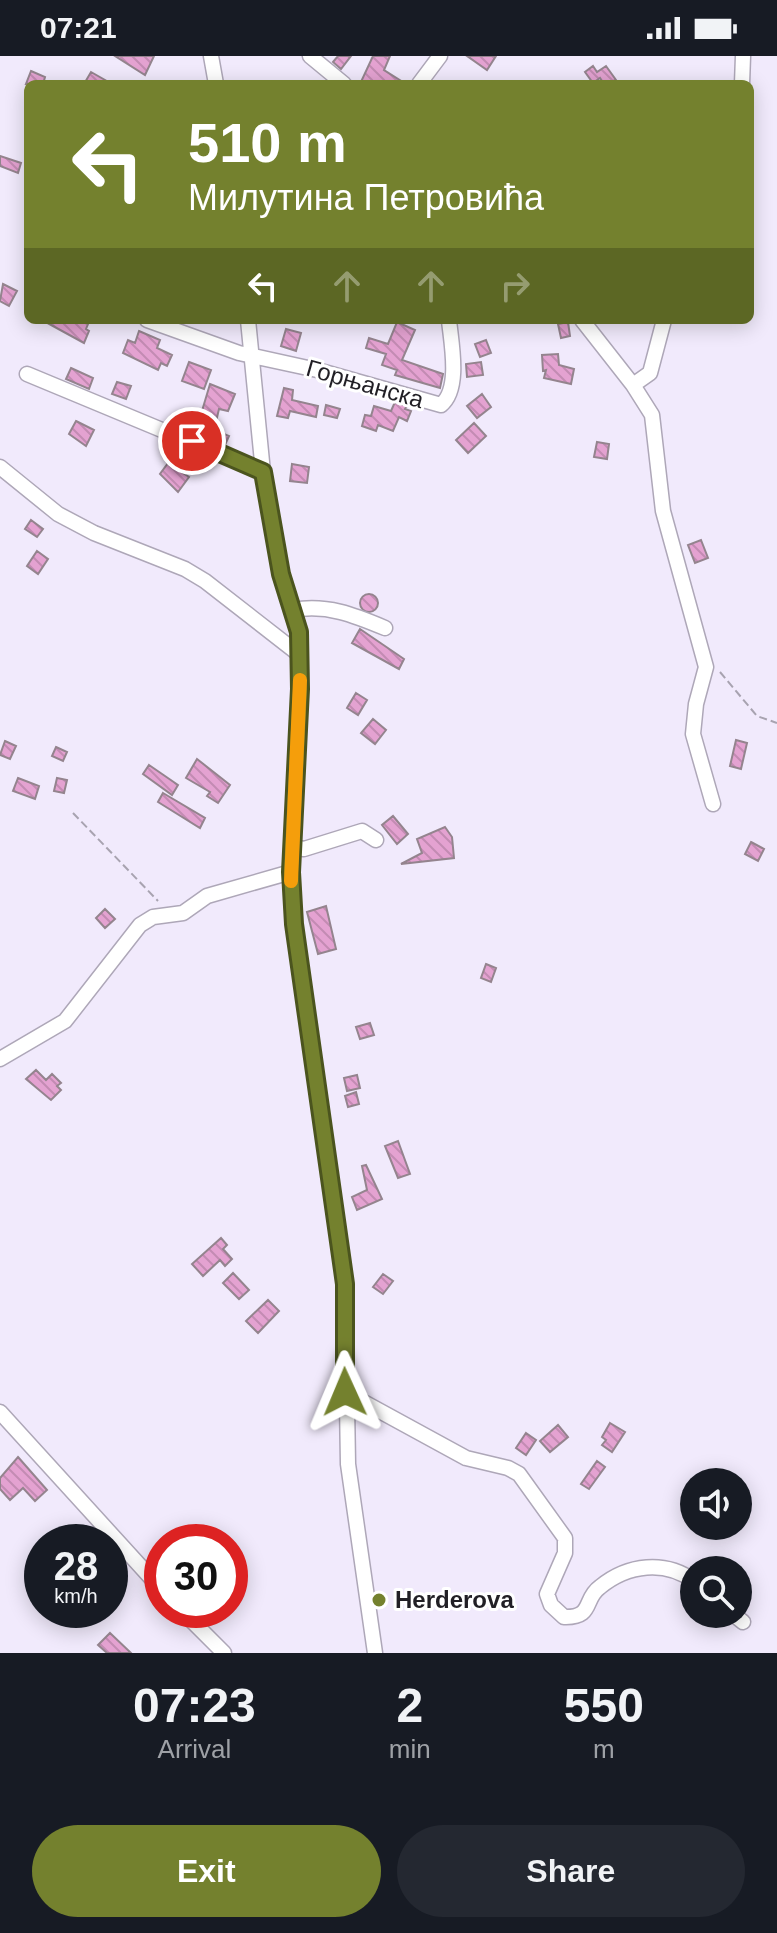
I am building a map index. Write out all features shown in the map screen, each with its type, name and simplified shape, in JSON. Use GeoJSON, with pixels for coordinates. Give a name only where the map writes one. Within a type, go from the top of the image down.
{"type":"FeatureCollection","features":[{"type":"Feature","properties":{"kind":"street"},"geometry":{"type":"LineString","coordinates":[[211,56],[215,80]]}},
{"type":"Feature","properties":{"kind":"street"},"geometry":{"type":"LineString","coordinates":[[310,56],[339,80]]}},
{"type":"Feature","properties":{"kind":"street"},"geometry":{"type":"LineString","coordinates":[[422,80],[440,56]]}},
{"type":"Feature","properties":{"kind":"street"},"geometry":{"type":"LineString","coordinates":[[742,80],[743,56]]}},
{"type":"Feature","properties":{"kind":"street"},"geometry":{"type":"LineString","coordinates":[[157,324],[216,347],[250,354]]}},
{"type":"Feature","properties":{"kind":"street"},"geometry":{"type":"LineString","coordinates":[[248,324],[263,472],[281,574],[293,610],[300,655],[291,872],[294,924],[345,1284],[348,1464],[375,1653]]}},
{"type":"Feature","properties":{"kind":"street","name":"Горњанска"},"geometry":{"type":"LineString","coordinates":[[250,354],[441,405],[446,401],[450,387],[449,324]]}},
{"type":"Feature","properties":{"kind":"street"},"geometry":{"type":"LineString","coordinates":[[585,324],[633,385],[652,415],[663,511],[706,667],[696,704],[693,734],[713,804]]}},
{"type":"Feature","properties":{"kind":"street"},"geometry":{"type":"LineString","coordinates":[[633,385],[650,373],[663,324]]}},
{"type":"Feature","properties":{"kind":"street"},"geometry":{"type":"LineString","coordinates":[[27,374],[263,472]]}},
{"type":"Feature","properties":{"kind":"street"},"geometry":{"type":"LineString","coordinates":[[0,467],[58,514],[94,533],[185,569],[300,655]]}},
{"type":"Feature","properties":{"kind":"street"},"geometry":{"type":"LineString","coordinates":[[293,610],[325,608],[349,613],[385,628]]}},
{"type":"Feature","properties":{"kind":"street"},"geometry":{"type":"LineString","coordinates":[[292,847],[304,849],[362,831],[376,840]]}},
{"type":"Feature","properties":{"kind":"street"},"geometry":{"type":"LineString","coordinates":[[0,1059],[65,1021],[140,925],[153,917],[183,913],[207,896],[291,872]]}},
{"type":"Feature","properties":{"kind":"street"},"geometry":{"type":"LineString","coordinates":[[345,1392],[466,1458],[519,1474],[565,1538],[565,1553],[547,1594],[551,1605],[564,1617],[579,1616],[588,1609],[596,1589],[642,1568],[669,1566],[680,1573]]}},
{"type":"Feature","properties":{"kind":"street"},"geometry":{"type":"LineString","coordinates":[[0,1412],[144,1570]]}},
{"type":"Feature","properties":{"kind":"street"},"geometry":{"type":"LineString","coordinates":[[199,1628],[224,1653]]}},
{"type":"Feature","properties":{"kind":"path"},"geometry":{"type":"LineString","coordinates":[[706,667],[720,672],[757,716],[777,723]]}},
{"type":"Feature","properties":{"kind":"path"},"geometry":{"type":"LineString","coordinates":[[73,813],[170,914]]}},
{"type":"Feature","properties":{"kind":"building"},"geometry":{"type":"Polygon","coordinates":[[[115,56],[154,56],[145,75],[115,56]]]}},
{"type":"Feature","properties":{"kind":"building"},"geometry":{"type":"Polygon","coordinates":[[[338,56],[351,56],[341,69],[333,62],[338,56]]]}},
{"type":"Feature","properties":{"kind":"building"},"geometry":{"type":"Polygon","coordinates":[[[373,56],[390,56],[384,70],[400,80],[362,80],[373,56]]]}},
{"type":"Feature","properties":{"kind":"building"},"geometry":{"type":"Polygon","coordinates":[[[467,56],[496,56],[487,70],[467,56]]]}},
{"type":"Feature","properties":{"kind":"building"},"geometry":{"type":"Polygon","coordinates":[[[593,66],[597,72],[606,66],[616,80],[591,80],[585,72],[593,66]]]}},
{"type":"Feature","properties":{"kind":"building"},"geometry":{"type":"Polygon","coordinates":[[[31,71],[45,77],[44,80],[28,80],[31,71]]]}},
{"type":"Feature","properties":{"kind":"building"},"geometry":{"type":"Polygon","coordinates":[[[91,72],[105,80],[86,80],[91,72]]]}},
{"type":"Feature","properties":{"kind":"building"},"geometry":{"type":"Polygon","coordinates":[[[0,156],[21,163],[18,173],[0,166],[0,156]]]}},
{"type":"Feature","properties":{"kind":"building"},"geometry":{"type":"Polygon","coordinates":[[[3,284],[17,291],[9,306],[0,301],[3,284]]]}},
{"type":"Feature","properties":{"kind":"building"},"geometry":{"type":"Polygon","coordinates":[[[49,324],[88,324],[86,329],[89,331],[84,343],[49,324]]]}},
{"type":"Feature","properties":{"kind":"building"},"geometry":{"type":"Polygon","coordinates":[[[396,324],[415,330],[402,360],[443,374],[440,388],[395,375],[397,370],[382,365],[386,354],[366,348],[369,338],[388,344],[396,324]]]}},
{"type":"Feature","properties":{"kind":"building"},"geometry":{"type":"Polygon","coordinates":[[[558,324],[568,324],[570,336],[561,338],[558,324]]]}},
{"type":"Feature","properties":{"kind":"building"},"geometry":{"type":"Polygon","coordinates":[[[286,329],[301,333],[296,351],[281,346],[286,329]]]}},
{"type":"Feature","properties":{"kind":"building"},"geometry":{"type":"Polygon","coordinates":[[[139,331],[160,340],[157,348],[172,355],[167,366],[161,363],[158,370],[123,353],[128,340],[135,343],[139,331]]]}},
{"type":"Feature","properties":{"kind":"building"},"geometry":{"type":"Polygon","coordinates":[[[486,340],[491,353],[480,357],[475,344],[486,340]]]}},
{"type":"Feature","properties":{"kind":"building"},"geometry":{"type":"Polygon","coordinates":[[[558,354],[559,365],[574,369],[571,384],[544,378],[546,370],[543,371],[542,355],[558,354]]]}},
{"type":"Feature","properties":{"kind":"building"},"geometry":{"type":"Polygon","coordinates":[[[189,362],[211,370],[204,389],[182,381],[189,362]]]}},
{"type":"Feature","properties":{"kind":"building"},"geometry":{"type":"Polygon","coordinates":[[[481,362],[483,375],[467,377],[466,364],[481,362]]]}},
{"type":"Feature","properties":{"kind":"building"},"geometry":{"type":"Polygon","coordinates":[[[71,368],[93,378],[89,389],[66,379],[71,368]]]}},
{"type":"Feature","properties":{"kind":"building"},"geometry":{"type":"Polygon","coordinates":[[[117,382],[131,386],[126,399],[112,394],[117,382]]]}},
{"type":"Feature","properties":{"kind":"building"},"geometry":{"type":"Polygon","coordinates":[[[210,384],[235,394],[228,411],[219,409],[214,430],[229,436],[225,445],[185,429],[189,417],[199,421],[210,384]]]}},
{"type":"Feature","properties":{"kind":"building"},"geometry":{"type":"Polygon","coordinates":[[[284,388],[293,390],[292,400],[318,406],[316,417],[290,411],[288,418],[277,416],[284,388]]]}},
{"type":"Feature","properties":{"kind":"building"},"geometry":{"type":"Polygon","coordinates":[[[482,394],[491,407],[477,418],[467,406],[482,394]]]}},
{"type":"Feature","properties":{"kind":"building"},"geometry":{"type":"Polygon","coordinates":[[[395,402],[411,411],[407,421],[399,417],[393,431],[378,425],[376,431],[362,426],[365,415],[371,416],[374,406],[391,411],[395,402]]]}},
{"type":"Feature","properties":{"kind":"building"},"geometry":{"type":"Polygon","coordinates":[[[326,405],[340,409],[337,418],[324,415],[326,405]]]}},
{"type":"Feature","properties":{"kind":"building"},"geometry":{"type":"Polygon","coordinates":[[[76,421],[94,430],[86,446],[69,434],[76,421]]]}},
{"type":"Feature","properties":{"kind":"building"},"geometry":{"type":"Polygon","coordinates":[[[474,423],[486,436],[468,453],[456,440],[474,423]]]}},
{"type":"Feature","properties":{"kind":"building"},"geometry":{"type":"Polygon","coordinates":[[[597,442],[609,444],[607,459],[594,457],[597,442]]]}},
{"type":"Feature","properties":{"kind":"building"},"geometry":{"type":"Polygon","coordinates":[[[168,463],[189,477],[178,492],[160,474],[168,463]]]}},
{"type":"Feature","properties":{"kind":"building"},"geometry":{"type":"Polygon","coordinates":[[[292,464],[309,467],[307,483],[290,481],[292,464]]]}},
{"type":"Feature","properties":{"kind":"building"},"geometry":{"type":"Polygon","coordinates":[[[31,520],[43,529],[37,537],[25,529],[31,520]]]}},
{"type":"Feature","properties":{"kind":"building"},"geometry":{"type":"Polygon","coordinates":[[[701,540],[708,558],[695,563],[688,545],[701,540]]]}},
{"type":"Feature","properties":{"kind":"building"},"geometry":{"type":"Polygon","coordinates":[[[37,551],[48,559],[38,574],[27,566],[37,551]]]}},
{"type":"Feature","properties":{"kind":"building"},"geometry":{"type":"Polygon","coordinates":[[[369,594],[378,603],[369,612],[360,603],[369,594]]]}},
{"type":"Feature","properties":{"kind":"building"},"geometry":{"type":"Polygon","coordinates":[[[360,629],[404,659],[399,669],[352,643],[360,629]]]}},
{"type":"Feature","properties":{"kind":"building"},"geometry":{"type":"Polygon","coordinates":[[[356,693],[367,700],[358,715],[347,708],[356,693]]]}},
{"type":"Feature","properties":{"kind":"building"},"geometry":{"type":"Polygon","coordinates":[[[373,719],[386,730],[375,744],[361,733],[373,719]]]}},
{"type":"Feature","properties":{"kind":"building"},"geometry":{"type":"Polygon","coordinates":[[[736,740],[747,743],[741,769],[730,766],[736,740]]]}},
{"type":"Feature","properties":{"kind":"building"},"geometry":{"type":"Polygon","coordinates":[[[5,741],[16,746],[10,759],[0,755],[5,741]]]}},
{"type":"Feature","properties":{"kind":"building"},"geometry":{"type":"Polygon","coordinates":[[[56,747],[67,752],[63,761],[52,756],[56,747]]]}},
{"type":"Feature","properties":{"kind":"building"},"geometry":{"type":"Polygon","coordinates":[[[197,759],[230,785],[218,803],[207,796],[210,792],[186,778],[197,759]]]}},
{"type":"Feature","properties":{"kind":"building"},"geometry":{"type":"Polygon","coordinates":[[[149,765],[178,785],[172,795],[143,774],[149,765]]]}},
{"type":"Feature","properties":{"kind":"building"},"geometry":{"type":"Polygon","coordinates":[[[18,778],[39,786],[35,799],[13,791],[18,778]]]}},
{"type":"Feature","properties":{"kind":"building"},"geometry":{"type":"Polygon","coordinates":[[[57,778],[67,780],[64,793],[54,791],[57,778]]]}},
{"type":"Feature","properties":{"kind":"building"},"geometry":{"type":"Polygon","coordinates":[[[163,793],[205,818],[200,828],[158,802],[163,793]]]}},
{"type":"Feature","properties":{"kind":"building"},"geometry":{"type":"Polygon","coordinates":[[[393,816],[408,834],[397,844],[382,825],[393,816]]]}},
{"type":"Feature","properties":{"kind":"building"},"geometry":{"type":"Polygon","coordinates":[[[445,827],[452,837],[454,858],[401,864],[422,853],[417,839],[445,827]]]}},
{"type":"Feature","properties":{"kind":"building"},"geometry":{"type":"Polygon","coordinates":[[[751,842],[764,849],[758,861],[745,854],[751,842]]]}},
{"type":"Feature","properties":{"kind":"building"},"geometry":{"type":"Polygon","coordinates":[[[326,906],[336,949],[318,954],[307,912],[326,906]]]}},
{"type":"Feature","properties":{"kind":"building"},"geometry":{"type":"Polygon","coordinates":[[[105,909],[115,919],[105,928],[96,918],[105,909]]]}},
{"type":"Feature","properties":{"kind":"building"},"geometry":{"type":"Polygon","coordinates":[[[486,964],[496,968],[491,982],[481,978],[486,964]]]}},
{"type":"Feature","properties":{"kind":"building"},"geometry":{"type":"Polygon","coordinates":[[[370,1023],[374,1035],[360,1039],[356,1027],[370,1023]]]}},
{"type":"Feature","properties":{"kind":"building"},"geometry":{"type":"Polygon","coordinates":[[[36,1070],[46,1080],[52,1074],[61,1083],[57,1086],[61,1090],[51,1100],[26,1079],[36,1070]]]}},
{"type":"Feature","properties":{"kind":"building"},"geometry":{"type":"Polygon","coordinates":[[[357,1075],[360,1088],[347,1091],[344,1078],[357,1075]]]}},
{"type":"Feature","properties":{"kind":"building"},"geometry":{"type":"Polygon","coordinates":[[[356,1092],[359,1104],[348,1107],[345,1096],[356,1092]]]}},
{"type":"Feature","properties":{"kind":"building"},"geometry":{"type":"Polygon","coordinates":[[[398,1141],[410,1174],[398,1178],[385,1146],[398,1141]]]}},
{"type":"Feature","properties":{"kind":"building"},"geometry":{"type":"Polygon","coordinates":[[[366,1165],[382,1199],[357,1210],[352,1197],[367,1190],[362,1166],[366,1165]]]}},
{"type":"Feature","properties":{"kind":"building"},"geometry":{"type":"Polygon","coordinates":[[[221,1238],[227,1245],[223,1249],[232,1259],[225,1266],[220,1260],[203,1276],[192,1264],[221,1238]]]}},
{"type":"Feature","properties":{"kind":"building"},"geometry":{"type":"Polygon","coordinates":[[[233,1273],[249,1290],[239,1299],[223,1283],[233,1273]]]}},
{"type":"Feature","properties":{"kind":"building"},"geometry":{"type":"Polygon","coordinates":[[[383,1274],[393,1281],[383,1294],[373,1287],[383,1274]]]}},
{"type":"Feature","properties":{"kind":"building"},"geometry":{"type":"Polygon","coordinates":[[[268,1300],[279,1311],[258,1333],[246,1321],[268,1300]]]}},
{"type":"Feature","properties":{"kind":"building"},"geometry":{"type":"Polygon","coordinates":[[[610,1423],[625,1432],[612,1452],[602,1445],[606,1440],[602,1437],[610,1423]]]}},
{"type":"Feature","properties":{"kind":"building"},"geometry":{"type":"Polygon","coordinates":[[[558,1425],[568,1437],[550,1452],[540,1441],[558,1425]]]}},
{"type":"Feature","properties":{"kind":"building"},"geometry":{"type":"Polygon","coordinates":[[[526,1433],[536,1440],[526,1455],[516,1448],[526,1433]]]}},
{"type":"Feature","properties":{"kind":"building"},"geometry":{"type":"Polygon","coordinates":[[[18,1457],[47,1490],[35,1501],[23,1488],[10,1500],[0,1489],[0,1478],[18,1457]]]}},
{"type":"Feature","properties":{"kind":"building"},"geometry":{"type":"Polygon","coordinates":[[[597,1461],[605,1467],[589,1489],[581,1484],[597,1461]]]}},
{"type":"Feature","properties":{"kind":"building"},"geometry":{"type":"Polygon","coordinates":[[[110,1633],[131,1653],[107,1653],[98,1645],[110,1633]]]}},
{"type":"Feature","properties":{"kind":"slow traffic"},"geometry":{"type":"LineString","coordinates":[[291,881],[300,680]]}},
{"type":"Feature","properties":{"kind":"place","name":"Herderova"},"geometry":{"type":"Point","coordinates":[379,1600]}},
{"type":"Feature","properties":{"kind":"route"},"geometry":{"type":"LineString","coordinates":[[192,441],[263,472],[281,574],[299,632],[300,689],[291,872],[294,924],[345,1284],[345,1392]]}}]}
